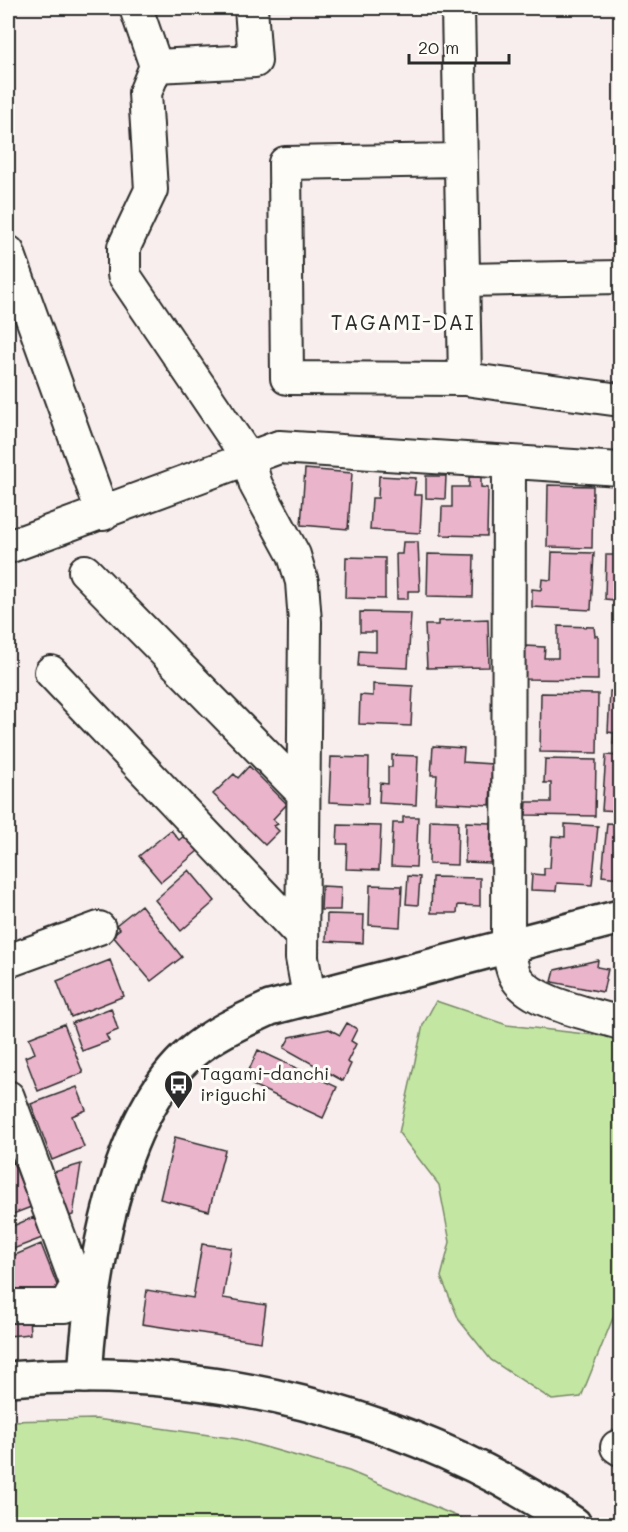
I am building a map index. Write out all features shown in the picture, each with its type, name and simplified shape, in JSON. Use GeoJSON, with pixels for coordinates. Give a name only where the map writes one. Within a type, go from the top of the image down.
{"type":"FeatureCollection","features":[{"type":"Feature","properties":{"kind":"street"},"geometry":{"type":"LineString","coordinates":[[136,8],[156,66],[145,93],[151,190],[124,247],[124,275],[248,458],[256,485],[291,547],[302,582],[305,622],[302,958],[309,996]]}},
{"type":"Feature","properties":{"kind":"street"},"geometry":{"type":"LineString","coordinates":[[156,66],[255,61],[251,8]]}},
{"type":"Feature","properties":{"kind":"street"},"geometry":{"type":"LineString","coordinates":[[458,8],[459,160],[465,380]]}},
{"type":"Feature","properties":{"kind":"street"},"geometry":{"type":"LineString","coordinates":[[459,160],[285,163],[287,378],[465,380],[621,400]]}},
{"type":"Feature","properties":{"kind":"street"},"geometry":{"type":"LineString","coordinates":[[8,252],[104,514]]}},
{"type":"Feature","properties":{"kind":"street"},"geometry":{"type":"LineString","coordinates":[[464,280],[621,278]]}},
{"type":"Feature","properties":{"kind":"street"},"geometry":{"type":"LineString","coordinates":[[8,547],[104,514],[279,447],[621,469]]}},
{"type":"Feature","properties":{"kind":"street"},"geometry":{"type":"LineString","coordinates":[[509,462],[508,946],[517,979],[538,997],[621,1023]]}},
{"type":"Feature","properties":{"kind":"street"},"geometry":{"type":"LineString","coordinates":[[85,571],[303,793]]}},
{"type":"Feature","properties":{"kind":"street"},"geometry":{"type":"LineString","coordinates":[[51,672],[302,936]]}},
{"type":"Feature","properties":{"kind":"street"},"geometry":{"type":"LineString","coordinates":[[86,1376],[85,1285],[121,1172],[144,1116],[166,1080],[190,1054],[226,1028],[270,1008],[309,996],[621,917]]}},
{"type":"Feature","properties":{"kind":"street"},"geometry":{"type":"LineString","coordinates":[[8,961],[99,928]]}},
{"type":"Feature","properties":{"kind":"street"},"geometry":{"type":"LineString","coordinates":[[8,1097],[13,1128],[85,1285]]}},
{"type":"Feature","properties":{"kind":"street"},"geometry":{"type":"LineString","coordinates":[[8,1306],[65,1306],[85,1285]]}},
{"type":"Feature","properties":{"kind":"street"},"geometry":{"type":"LineString","coordinates":[[8,1379],[86,1376],[149,1378],[271,1395],[337,1412],[419,1442],[495,1476],[574,1524]]}},
{"type":"Feature","properties":{"kind":"green space"},"geometry":{"type":"Polygon","coordinates":[[[436,1001],[507,1025],[620,1038],[620,1314],[615,1313],[581,1397],[552,1400],[491,1360],[459,1320],[441,1277],[450,1242],[439,1185],[399,1133],[423,1025],[436,1001]]]}},
{"type":"Feature","properties":{"kind":"green space"},"geometry":{"type":"Polygon","coordinates":[[[96,1419],[237,1439],[349,1471],[475,1524],[8,1524],[8,1421],[96,1419]]]}},
{"type":"Feature","properties":{"kind":"building"},"geometry":{"type":"Polygon","coordinates":[[[305,469],[352,473],[348,529],[301,525],[305,469]]]}},
{"type":"Feature","properties":{"kind":"building"},"geometry":{"type":"Polygon","coordinates":[[[379,476],[416,478],[414,495],[422,495],[420,533],[370,530],[372,498],[378,498],[379,476]]]}},
{"type":"Feature","properties":{"kind":"building"},"geometry":{"type":"Polygon","coordinates":[[[426,476],[446,476],[445,499],[426,498],[426,476]]]}},
{"type":"Feature","properties":{"kind":"building"},"geometry":{"type":"Polygon","coordinates":[[[469,477],[481,477],[481,487],[488,488],[487,536],[441,535],[442,507],[452,507],[452,487],[469,487],[469,477]]]}},
{"type":"Feature","properties":{"kind":"building"},"geometry":{"type":"Polygon","coordinates":[[[548,485],[593,486],[592,548],[547,547],[548,485]]]}},
{"type":"Feature","properties":{"kind":"building"},"geometry":{"type":"Polygon","coordinates":[[[403,542],[418,542],[420,591],[408,591],[408,599],[397,599],[396,554],[402,554],[403,542]]]}},
{"type":"Feature","properties":{"kind":"building"},"geometry":{"type":"Polygon","coordinates":[[[552,552],[594,553],[591,610],[532,607],[532,589],[541,590],[542,579],[551,580],[552,552]]]}},
{"type":"Feature","properties":{"kind":"building"},"geometry":{"type":"Polygon","coordinates":[[[428,554],[474,555],[473,597],[427,596],[428,554]]]}},
{"type":"Feature","properties":{"kind":"building"},"geometry":{"type":"Polygon","coordinates":[[[606,555],[620,555],[620,608],[615,608],[615,600],[605,599],[606,555]]]}},
{"type":"Feature","properties":{"kind":"building"},"geometry":{"type":"Polygon","coordinates":[[[346,557],[385,558],[385,599],[345,598],[346,557]]]}},
{"type":"Feature","properties":{"kind":"building"},"geometry":{"type":"Polygon","coordinates":[[[360,612],[411,613],[408,668],[358,666],[359,651],[376,652],[376,632],[360,632],[360,612]]]}},
{"type":"Feature","properties":{"kind":"building"},"geometry":{"type":"Polygon","coordinates":[[[488,619],[489,667],[427,668],[425,625],[438,625],[438,621],[488,619]]]}},
{"type":"Feature","properties":{"kind":"building"},"geometry":{"type":"Polygon","coordinates":[[[558,626],[594,627],[595,636],[598,636],[598,680],[525,679],[525,646],[545,647],[544,658],[558,658],[558,626]]]}},
{"type":"Feature","properties":{"kind":"building"},"geometry":{"type":"Polygon","coordinates":[[[373,684],[413,686],[411,726],[359,724],[360,695],[373,696],[373,684]]]}},
{"type":"Feature","properties":{"kind":"building"},"geometry":{"type":"Polygon","coordinates":[[[610,691],[620,691],[620,744],[613,744],[614,733],[608,732],[610,691]]]}},
{"type":"Feature","properties":{"kind":"building"},"geometry":{"type":"Polygon","coordinates":[[[541,693],[598,694],[597,753],[540,752],[541,693]]]}},
{"type":"Feature","properties":{"kind":"building"},"geometry":{"type":"Polygon","coordinates":[[[433,746],[464,748],[463,762],[492,764],[490,805],[435,802],[437,775],[431,775],[433,746]]]}},
{"type":"Feature","properties":{"kind":"building"},"geometry":{"type":"Polygon","coordinates":[[[392,755],[418,756],[416,805],[379,803],[380,783],[388,784],[388,767],[392,767],[392,755]]]}},
{"type":"Feature","properties":{"kind":"building"},"geometry":{"type":"Polygon","coordinates":[[[606,755],[620,756],[620,811],[602,810],[606,755]]]}},
{"type":"Feature","properties":{"kind":"building"},"geometry":{"type":"Polygon","coordinates":[[[331,757],[369,758],[368,804],[329,802],[331,757]]]}},
{"type":"Feature","properties":{"kind":"building"},"geometry":{"type":"Polygon","coordinates":[[[545,759],[596,760],[595,816],[526,815],[527,802],[551,802],[551,783],[544,783],[545,759]]]}},
{"type":"Feature","properties":{"kind":"building"},"geometry":{"type":"Polygon","coordinates":[[[249,766],[287,804],[273,819],[278,824],[274,826],[279,831],[265,845],[213,794],[234,774],[238,778],[249,766]]]}},
{"type":"Feature","properties":{"kind":"building"},"geometry":{"type":"Polygon","coordinates":[[[403,817],[418,817],[416,867],[391,866],[393,823],[403,823],[403,817]]]}},
{"type":"Feature","properties":{"kind":"building"},"geometry":{"type":"Polygon","coordinates":[[[430,820],[458,821],[457,865],[429,864],[430,820]]]}},
{"type":"Feature","properties":{"kind":"building"},"geometry":{"type":"Polygon","coordinates":[[[466,822],[491,823],[490,863],[465,862],[466,822]]]}},
{"type":"Feature","properties":{"kind":"building"},"geometry":{"type":"Polygon","coordinates":[[[607,823],[620,824],[620,878],[602,876],[607,823]]]}},
{"type":"Feature","properties":{"kind":"building"},"geometry":{"type":"Polygon","coordinates":[[[565,824],[598,826],[592,885],[557,883],[556,891],[531,890],[532,874],[544,875],[544,868],[550,868],[552,836],[565,837],[565,824]]]}},
{"type":"Feature","properties":{"kind":"building"},"geometry":{"type":"Polygon","coordinates":[[[338,825],[381,826],[379,870],[346,869],[347,844],[337,844],[338,825]]]}},
{"type":"Feature","properties":{"kind":"building"},"geometry":{"type":"Polygon","coordinates":[[[171,830],[179,840],[185,835],[198,851],[161,882],[139,856],[171,830]]]}},
{"type":"Feature","properties":{"kind":"building"},"geometry":{"type":"Polygon","coordinates":[[[189,870],[215,901],[181,931],[155,900],[189,870]]]}},
{"type":"Feature","properties":{"kind":"building"},"geometry":{"type":"Polygon","coordinates":[[[408,876],[420,877],[418,905],[406,904],[408,876]]]}},
{"type":"Feature","properties":{"kind":"building"},"geometry":{"type":"Polygon","coordinates":[[[432,877],[480,878],[480,906],[458,905],[457,913],[431,913],[432,877]]]}},
{"type":"Feature","properties":{"kind":"building"},"geometry":{"type":"Polygon","coordinates":[[[370,885],[402,886],[400,927],[369,925],[370,885]]]}},
{"type":"Feature","properties":{"kind":"building"},"geometry":{"type":"Polygon","coordinates":[[[322,886],[341,887],[340,910],[321,910],[322,886]]]}},
{"type":"Feature","properties":{"kind":"building"},"geometry":{"type":"Polygon","coordinates":[[[141,905],[182,957],[151,981],[112,935],[120,929],[116,925],[141,905]]]}},
{"type":"Feature","properties":{"kind":"building"},"geometry":{"type":"Polygon","coordinates":[[[327,914],[364,915],[363,943],[326,941],[327,914]]]}},
{"type":"Feature","properties":{"kind":"building"},"geometry":{"type":"Polygon","coordinates":[[[110,960],[124,996],[71,1017],[57,981],[110,960]]]}},
{"type":"Feature","properties":{"kind":"building"},"geometry":{"type":"Polygon","coordinates":[[[598,960],[597,967],[608,969],[603,992],[552,982],[555,970],[598,960]]]}},
{"type":"Feature","properties":{"kind":"building"},"geometry":{"type":"Polygon","coordinates":[[[111,1008],[118,1030],[106,1035],[109,1041],[82,1051],[72,1023],[111,1008]]]}},
{"type":"Feature","properties":{"kind":"building"},"geometry":{"type":"Polygon","coordinates":[[[347,1023],[357,1029],[351,1041],[356,1044],[347,1062],[351,1064],[343,1081],[284,1048],[290,1037],[329,1029],[340,1035],[347,1023]]]}},
{"type":"Feature","properties":{"kind":"building"},"geometry":{"type":"Polygon","coordinates":[[[64,1024],[83,1073],[38,1091],[25,1057],[35,1053],[29,1038],[64,1024]]]}},
{"type":"Feature","properties":{"kind":"building"},"geometry":{"type":"Polygon","coordinates":[[[258,1050],[337,1087],[323,1118],[244,1081],[258,1050]]]}},
{"type":"Feature","properties":{"kind":"building"},"geometry":{"type":"Polygon","coordinates":[[[77,1087],[86,1110],[72,1116],[84,1147],[52,1160],[31,1104],[77,1087]]]}},
{"type":"Feature","properties":{"kind":"building"},"geometry":{"type":"Polygon","coordinates":[[[175,1137],[225,1150],[209,1211],[160,1199],[175,1137]]]}},
{"type":"Feature","properties":{"kind":"building"},"geometry":{"type":"Polygon","coordinates":[[[13,1162],[31,1207],[8,1216],[8,1165],[13,1162]]]}},
{"type":"Feature","properties":{"kind":"building"},"geometry":{"type":"Polygon","coordinates":[[[81,1164],[73,1215],[64,1218],[51,1173],[81,1164]]]}},
{"type":"Feature","properties":{"kind":"building"},"geometry":{"type":"Polygon","coordinates":[[[34,1217],[42,1238],[8,1251],[8,1228],[34,1217]]]}},
{"type":"Feature","properties":{"kind":"building"},"geometry":{"type":"Polygon","coordinates":[[[41,1244],[59,1290],[14,1289],[8,1273],[8,1258],[41,1244]]]}},
{"type":"Feature","properties":{"kind":"building"},"geometry":{"type":"Polygon","coordinates":[[[202,1244],[231,1248],[223,1298],[266,1305],[261,1342],[142,1324],[147,1290],[193,1298],[202,1244]]]}},
{"type":"Feature","properties":{"kind":"building"},"geometry":{"type":"Polygon","coordinates":[[[29,1316],[30,1334],[8,1336],[8,1317],[29,1316]]]}},
{"type":"Feature","properties":{"kind":"place","name":"Tagami-danchi iriguchi"},"geometry":{"type":"Point","coordinates":[179,1110]}},
{"type":"Feature","properties":{"kind":"district","name":"TAGAMI-DAI"},"geometry":{"type":"Point","coordinates":[403,323]}}]}
